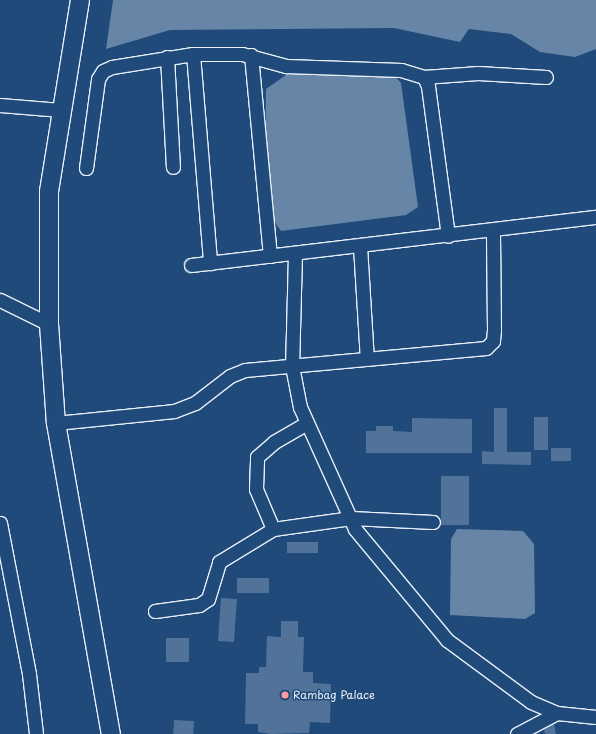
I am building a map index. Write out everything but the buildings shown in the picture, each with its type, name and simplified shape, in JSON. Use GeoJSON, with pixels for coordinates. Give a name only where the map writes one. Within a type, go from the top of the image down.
{"type":"FeatureCollection","features":[{"type":"Feature","properties":{"kind":"street"},"geometry":{"type":"LineString","coordinates":[[80,0],[61,110],[49,192],[49,324],[56,423],[111,734]]}},
{"type":"Feature","properties":{"kind":"street"},"geometry":{"type":"LineString","coordinates":[[193,54],[210,263]]}},
{"type":"Feature","properties":{"kind":"street"},"geometry":{"type":"LineString","coordinates":[[86,168],[98,79],[103,71],[167,57],[193,54],[252,55],[286,66],[401,70],[424,78],[478,73],[546,77]]}},
{"type":"Feature","properties":{"kind":"street"},"geometry":{"type":"LineString","coordinates":[[252,55],[270,256]]}},
{"type":"Feature","properties":{"kind":"street"},"geometry":{"type":"LineString","coordinates":[[167,57],[172,167]]}},
{"type":"Feature","properties":{"kind":"street"},"geometry":{"type":"LineString","coordinates":[[424,78],[428,86],[448,236]]}},
{"type":"Feature","properties":{"kind":"street"},"geometry":{"type":"LineString","coordinates":[[0,105],[61,110]]}},
{"type":"Feature","properties":{"kind":"street"},"geometry":{"type":"LineString","coordinates":[[191,265],[493,231],[596,217]]}},
{"type":"Feature","properties":{"kind":"street"},"geometry":{"type":"LineString","coordinates":[[56,423],[174,411],[195,403],[230,376],[245,370],[486,348],[493,342],[493,231]]}},
{"type":"Feature","properties":{"kind":"street"},"geometry":{"type":"LineString","coordinates":[[360,246],[367,359]]}},
{"type":"Feature","properties":{"kind":"street"},"geometry":{"type":"LineString","coordinates":[[295,254],[292,366],[306,424],[355,529],[447,640],[531,702],[556,714],[596,718]]}},
{"type":"Feature","properties":{"kind":"street"},"geometry":{"type":"LineString","coordinates":[[0,300],[49,324]]}},
{"type":"Feature","properties":{"kind":"street"},"geometry":{"type":"LineString","coordinates":[[273,529],[256,489],[258,458],[274,442],[306,424]]}},
{"type":"Feature","properties":{"kind":"street"},"geometry":{"type":"LineString","coordinates":[[155,611],[199,605],[208,599],[219,562],[273,529],[351,518],[433,522]]}},
{"type":"Feature","properties":{"kind":"street"},"geometry":{"type":"LineString","coordinates":[[0,523],[30,674],[36,734]]}},
{"type":"Feature","properties":{"kind":"street"},"geometry":{"type":"LineString","coordinates":[[520,733],[556,714]]}},
{"type":"Feature","properties":{"kind":"water"},"geometry":{"type":"Polygon","coordinates":[[[113,0],[596,0],[596,49],[575,57],[540,52],[511,34],[469,29],[460,42],[394,28],[170,30],[106,49],[113,0]]]}},
{"type":"Feature","properties":{"kind":"water"},"geometry":{"type":"Polygon","coordinates":[[[293,70],[395,76],[401,83],[418,207],[406,215],[281,231],[273,220],[265,166],[266,89],[293,70]]]}},
{"type":"Feature","properties":{"kind":"water"},"geometry":{"type":"Polygon","coordinates":[[[457,529],[523,531],[534,544],[535,613],[525,619],[450,615],[451,539],[457,529]]]}},
{"type":"Feature","properties":{"kind":"place","name":"Rambag Palace"},"geometry":{"type":"Point","coordinates":[285,695]}}]}
